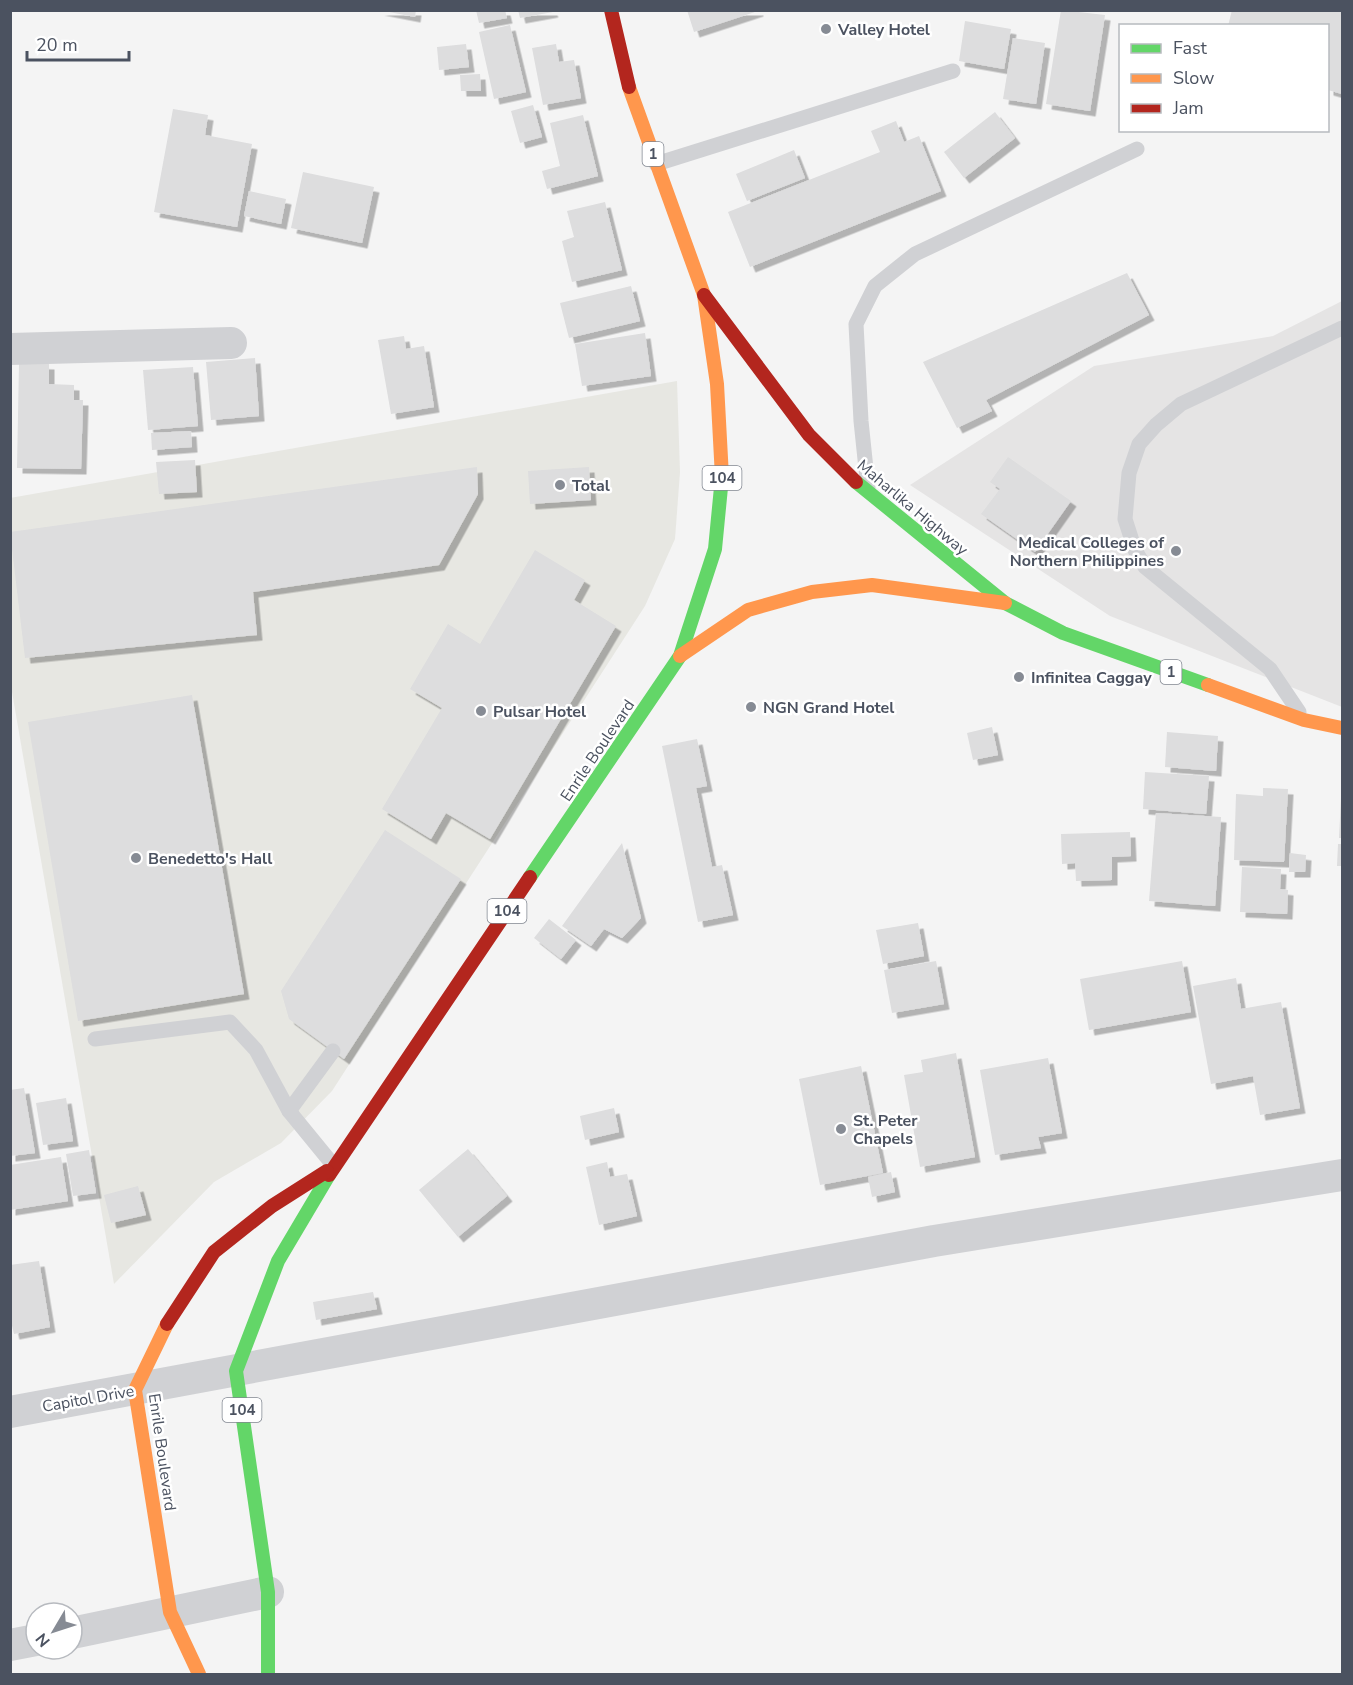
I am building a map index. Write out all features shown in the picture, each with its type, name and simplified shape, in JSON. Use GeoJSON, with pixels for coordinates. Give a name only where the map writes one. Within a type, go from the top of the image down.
{"type":"FeatureCollection","features":[{"type":"Feature","properties":{"kind":"main road","name":"Maharlika Highway"},"geometry":{"type":"LineString","coordinates":[[611,10],[629,87],[704,295],[808,435],[869,495],[1005,603],[1063,633],[1304,720],[1342,728]]}},
{"type":"Feature","properties":{"kind":"main road","name":"Enrile Boulevard"},"geometry":{"type":"LineString","coordinates":[[268,1674],[268,1592],[236,1371],[278,1261],[334,1166],[680,656],[715,549],[723,466],[717,384],[704,295]]}},
{"type":"Feature","properties":{"kind":"main road","name":"104"},"geometry":{"type":"LineString","coordinates":[[680,656],[748,610],[812,592],[872,585],[1005,603]]}},
{"type":"Feature","properties":{"kind":"main road","name":"Enrile Boulevard"},"geometry":{"type":"LineString","coordinates":[[199,1674],[171,1612],[135,1390],[171,1315],[214,1252],[272,1206],[334,1166]]}},
{"type":"Feature","properties":{"kind":"street"},"geometry":{"type":"LineString","coordinates":[[10,350],[231,343]]}},
{"type":"Feature","properties":{"kind":"street","name":"Capitol Drive"},"geometry":{"type":"LineString","coordinates":[[10,1412],[934,1241],[1342,1175]]}},
{"type":"Feature","properties":{"kind":"street"},"geometry":{"type":"LineString","coordinates":[[84,1630],[268,1592]]}},
{"type":"Feature","properties":{"kind":"lane"},"geometry":{"type":"LineString","coordinates":[[656,164],[953,71]]}},
{"type":"Feature","properties":{"kind":"lane"},"geometry":{"type":"LineString","coordinates":[[869,495],[861,421],[856,324],[875,286],[915,254],[1137,149]]}},
{"type":"Feature","properties":{"kind":"lane"},"geometry":{"type":"LineString","coordinates":[[1304,720],[1270,669],[1145,567],[1135,550],[1125,519],[1129,472],[1139,444],[1156,425],[1181,404],[1342,328]]}},
{"type":"Feature","properties":{"kind":"lane"},"geometry":{"type":"LineString","coordinates":[[95,1039],[230,1022],[256,1050],[289,1111],[334,1166]]}},
{"type":"Feature","properties":{"kind":"lane"},"geometry":{"type":"LineString","coordinates":[[289,1111],[333,1051]]}},
{"type":"Feature","properties":{"kind":"shaded area","name":"Medical Colleges of Northern Philippines"},"geometry":{"type":"Polygon","coordinates":[[[1342,301],[1342,707],[1110,616],[910,485],[1094,366],[1273,336],[1342,301]]]}},
{"type":"Feature","properties":{"kind":"shaded area"},"geometry":{"type":"Polygon","coordinates":[[[677,381],[680,472],[675,539],[645,606],[332,1091],[281,1143],[214,1182],[114,1284],[11,686],[10,498],[677,381]]]}},
{"type":"Feature","properties":{"kind":"building"},"geometry":{"type":"Polygon","coordinates":[[[379,10],[416,10],[415,17],[379,10]]]}},
{"type":"Feature","properties":{"kind":"building"},"geometry":{"type":"Polygon","coordinates":[[[476,10],[505,10],[507,18],[479,23],[476,10]]]}},
{"type":"Feature","properties":{"kind":"building"},"geometry":{"type":"Polygon","coordinates":[[[518,10],[552,10],[553,12],[520,18],[518,10]]]}},
{"type":"Feature","properties":{"kind":"building"},"geometry":{"type":"Polygon","coordinates":[[[687,10],[758,10],[758,11],[694,32],[687,10]]]}},
{"type":"Feature","properties":{"kind":"building"},"geometry":{"type":"Polygon","coordinates":[[[1061,10],[1105,15],[1090,111],[1046,104],[1061,10]]]}},
{"type":"Feature","properties":{"kind":"building"},"geometry":{"type":"Polygon","coordinates":[[[1232,10],[1342,10],[1342,94],[1329,90],[1329,24],[1228,24],[1232,10]]]}},
{"type":"Feature","properties":{"kind":"building"},"geometry":{"type":"Polygon","coordinates":[[[965,21],[1011,29],[1004,69],[959,61],[965,21]]]}},
{"type":"Feature","properties":{"kind":"building"},"geometry":{"type":"Polygon","coordinates":[[[510,25],[526,92],[494,99],[479,32],[510,25]]]}},
{"type":"Feature","properties":{"kind":"building"},"geometry":{"type":"Polygon","coordinates":[[[1013,38],[1045,43],[1036,104],[1003,99],[1013,38]]]}},
{"type":"Feature","properties":{"kind":"building"},"geometry":{"type":"Polygon","coordinates":[[[466,44],[469,67],[439,70],[437,47],[466,44]]]}},
{"type":"Feature","properties":{"kind":"building"},"geometry":{"type":"Polygon","coordinates":[[[556,44],[559,62],[574,60],[581,98],[543,105],[532,48],[556,44]]]}},
{"type":"Feature","properties":{"kind":"building"},"geometry":{"type":"Polygon","coordinates":[[[480,74],[481,91],[461,91],[460,75],[480,74]]]}},
{"type":"Feature","properties":{"kind":"building"},"geometry":{"type":"Polygon","coordinates":[[[533,105],[542,137],[520,143],[511,111],[533,105]]]}},
{"type":"Feature","properties":{"kind":"building"},"geometry":{"type":"Polygon","coordinates":[[[173,109],[208,115],[205,135],[252,144],[237,227],[154,212],[173,109]]]}},
{"type":"Feature","properties":{"kind":"building"},"geometry":{"type":"Polygon","coordinates":[[[995,112],[1015,138],[964,178],[944,152],[995,112]]]}},
{"type":"Feature","properties":{"kind":"building"},"geometry":{"type":"Polygon","coordinates":[[[583,115],[598,176],[547,189],[542,171],[560,166],[550,123],[583,115]]]}},
{"type":"Feature","properties":{"kind":"building"},"geometry":{"type":"Polygon","coordinates":[[[896,121],[904,142],[919,136],[941,191],[750,267],[728,212],[880,152],[871,131],[896,121]]]}},
{"type":"Feature","properties":{"kind":"building"},"geometry":{"type":"Polygon","coordinates":[[[794,150],[805,178],[747,201],[736,174],[794,150]]]}},
{"type":"Feature","properties":{"kind":"building"},"geometry":{"type":"Polygon","coordinates":[[[303,172],[374,187],[362,243],[291,228],[303,172]]]}},
{"type":"Feature","properties":{"kind":"building"},"geometry":{"type":"Polygon","coordinates":[[[249,191],[286,199],[281,224],[244,216],[249,191]]]}},
{"type":"Feature","properties":{"kind":"building"},"geometry":{"type":"Polygon","coordinates":[[[605,202],[622,270],[572,282],[562,241],[574,237],[567,211],[605,202]]]}},
{"type":"Feature","properties":{"kind":"building"},"geometry":{"type":"Polygon","coordinates":[[[1127,273],[1149,315],[986,400],[992,411],[957,428],[923,362],[1127,273]]]}},
{"type":"Feature","properties":{"kind":"building"},"geometry":{"type":"Polygon","coordinates":[[[631,286],[640,321],[569,338],[560,303],[631,286]]]}},
{"type":"Feature","properties":{"kind":"building"},"geometry":{"type":"Polygon","coordinates":[[[645,333],[651,376],[582,386],[575,344],[645,333]]]}},
{"type":"Feature","properties":{"kind":"building"},"geometry":{"type":"Polygon","coordinates":[[[404,336],[406,349],[424,346],[434,407],[391,414],[378,340],[404,336]]]}},
{"type":"Feature","properties":{"kind":"building"},"geometry":{"type":"Polygon","coordinates":[[[255,358],[259,416],[211,420],[206,362],[255,358]]]}},
{"type":"Feature","properties":{"kind":"building"},"geometry":{"type":"Polygon","coordinates":[[[19,363],[49,364],[49,384],[74,385],[74,400],[83,400],[81,469],[17,468],[19,363]]]}},
{"type":"Feature","properties":{"kind":"building"},"geometry":{"type":"Polygon","coordinates":[[[193,367],[198,426],[148,430],[143,370],[193,367]]]}},
{"type":"Feature","properties":{"kind":"building"},"geometry":{"type":"Polygon","coordinates":[[[191,431],[192,447],[152,450],[151,433],[191,431]]]}},
{"type":"Feature","properties":{"kind":"building"},"geometry":{"type":"Polygon","coordinates":[[[1008,457],[1071,501],[1035,552],[981,514],[1000,489],[990,482],[1008,457]]]}},
{"type":"Feature","properties":{"kind":"building"},"geometry":{"type":"Polygon","coordinates":[[[195,460],[197,492],[159,494],[156,462],[195,460]]]}},
{"type":"Feature","properties":{"kind":"building"},"geometry":{"type":"Polygon","coordinates":[[[477,467],[478,494],[439,565],[253,592],[257,635],[25,658],[10,532],[477,467]]]}},
{"type":"Feature","properties":{"kind":"building","name":"Total"},"geometry":{"type":"Polygon","coordinates":[[[589,467],[591,500],[530,504],[528,471],[589,467]]]}},
{"type":"Feature","properties":{"kind":"building"},"geometry":{"type":"Polygon","coordinates":[[[535,550],[585,580],[574,600],[616,626],[490,839],[446,813],[431,839],[382,809],[442,708],[410,689],[448,624],[480,644],[535,550]]]}},
{"type":"Feature","properties":{"kind":"building","name":"Benedetto's Hall"},"geometry":{"type":"Polygon","coordinates":[[[192,695],[244,994],[78,1021],[28,722],[192,695]]]}},
{"type":"Feature","properties":{"kind":"building"},"geometry":{"type":"Polygon","coordinates":[[[992,727],[998,755],[973,760],[967,733],[992,727]]]}},
{"type":"Feature","properties":{"kind":"building"},"geometry":{"type":"Polygon","coordinates":[[[1167,732],[1218,736],[1216,771],[1165,767],[1167,732]]]}},
{"type":"Feature","properties":{"kind":"building"},"geometry":{"type":"Polygon","coordinates":[[[697,739],[707,786],[696,788],[712,867],[722,865],[733,915],[698,922],[662,746],[697,739]]]}},
{"type":"Feature","properties":{"kind":"building"},"geometry":{"type":"Polygon","coordinates":[[[1145,772],[1209,776],[1206,814],[1143,809],[1145,772]]]}},
{"type":"Feature","properties":{"kind":"building"},"geometry":{"type":"Polygon","coordinates":[[[1263,788],[1288,789],[1284,862],[1234,860],[1236,794],[1263,796],[1263,788]]]}},
{"type":"Feature","properties":{"kind":"building"},"geometry":{"type":"Polygon","coordinates":[[[1341,798],[1342,838],[1339,838],[1341,798]]]}},
{"type":"Feature","properties":{"kind":"building"},"geometry":{"type":"Polygon","coordinates":[[[1156,813],[1221,817],[1215,906],[1149,901],[1156,813]]]}},
{"type":"Feature","properties":{"kind":"building"},"geometry":{"type":"Polygon","coordinates":[[[385,830],[461,879],[344,1059],[289,1019],[281,991],[385,830]]]}},
{"type":"Feature","properties":{"kind":"building"},"geometry":{"type":"Polygon","coordinates":[[[1130,832],[1131,856],[1112,857],[1112,880],[1076,881],[1075,863],[1062,864],[1061,834],[1130,832]]]}},
{"type":"Feature","properties":{"kind":"building"},"geometry":{"type":"Polygon","coordinates":[[[622,843],[641,918],[622,938],[604,929],[591,946],[562,926],[622,843]]]}},
{"type":"Feature","properties":{"kind":"building"},"geometry":{"type":"Polygon","coordinates":[[[1338,844],[1342,844],[1342,866],[1337,866],[1338,844]]]}},
{"type":"Feature","properties":{"kind":"building"},"geometry":{"type":"Polygon","coordinates":[[[1290,853],[1306,855],[1305,872],[1289,872],[1290,853]]]}},
{"type":"Feature","properties":{"kind":"building"},"geometry":{"type":"Polygon","coordinates":[[[1242,867],[1281,869],[1280,889],[1288,890],[1287,914],[1240,912],[1242,867]]]}},
{"type":"Feature","properties":{"kind":"building"},"geometry":{"type":"Polygon","coordinates":[[[549,919],[576,940],[561,959],[534,938],[549,919]]]}},
{"type":"Feature","properties":{"kind":"building"},"geometry":{"type":"Polygon","coordinates":[[[918,923],[924,956],[883,964],[876,930],[918,923]]]}},
{"type":"Feature","properties":{"kind":"building"},"geometry":{"type":"Polygon","coordinates":[[[936,961],[944,1004],[892,1013],[884,970],[936,961]]]}},
{"type":"Feature","properties":{"kind":"building"},"geometry":{"type":"Polygon","coordinates":[[[1182,961],[1191,1012],[1089,1030],[1080,979],[1182,961]]]}},
{"type":"Feature","properties":{"kind":"building"},"geometry":{"type":"Polygon","coordinates":[[[1236,978],[1241,1009],[1281,1002],[1300,1108],[1260,1115],[1253,1076],[1211,1084],[1193,986],[1236,978]]]}},
{"type":"Feature","properties":{"kind":"building"},"geometry":{"type":"Polygon","coordinates":[[[956,1053],[975,1157],[920,1167],[904,1075],[923,1072],[921,1060],[956,1053]]]}},
{"type":"Feature","properties":{"kind":"building"},"geometry":{"type":"Polygon","coordinates":[[[1048,1058],[1062,1133],[1038,1137],[1041,1148],[995,1155],[980,1070],[1048,1058]]]}},
{"type":"Feature","properties":{"kind":"building"},"geometry":{"type":"Polygon","coordinates":[[[861,1066],[883,1173],[820,1185],[799,1079],[861,1066]]]}},
{"type":"Feature","properties":{"kind":"building"},"geometry":{"type":"Polygon","coordinates":[[[24,1088],[35,1153],[10,1156],[10,1090],[24,1088]]]}},
{"type":"Feature","properties":{"kind":"building"},"geometry":{"type":"Polygon","coordinates":[[[66,1098],[73,1141],[43,1145],[36,1103],[66,1098]]]}},
{"type":"Feature","properties":{"kind":"building"},"geometry":{"type":"Polygon","coordinates":[[[614,1108],[619,1132],[585,1140],[580,1116],[614,1108]]]}},
{"type":"Feature","properties":{"kind":"building"},"geometry":{"type":"Polygon","coordinates":[[[468,1149],[507,1196],[458,1237],[419,1190],[468,1149]]]}},
{"type":"Feature","properties":{"kind":"building"},"geometry":{"type":"Polygon","coordinates":[[[89,1150],[96,1193],[73,1196],[66,1154],[89,1150]]]}},
{"type":"Feature","properties":{"kind":"building"},"geometry":{"type":"Polygon","coordinates":[[[61,1157],[68,1201],[10,1210],[10,1165],[61,1157]]]}},
{"type":"Feature","properties":{"kind":"building"},"geometry":{"type":"Polygon","coordinates":[[[607,1162],[610,1177],[627,1174],[637,1216],[599,1225],[586,1167],[607,1162]]]}},
{"type":"Feature","properties":{"kind":"building"},"geometry":{"type":"Polygon","coordinates":[[[891,1172],[895,1192],[872,1197],[868,1177],[891,1172]]]}},
{"type":"Feature","properties":{"kind":"building"},"geometry":{"type":"Polygon","coordinates":[[[138,1186],[146,1215],[111,1223],[104,1195],[138,1186]]]}},
{"type":"Feature","properties":{"kind":"building"},"geometry":{"type":"Polygon","coordinates":[[[39,1261],[50,1327],[14,1334],[10,1317],[10,1265],[39,1261]]]}},
{"type":"Feature","properties":{"kind":"building"},"geometry":{"type":"Polygon","coordinates":[[[373,1292],[377,1309],[316,1320],[313,1302],[373,1292]]]}},
{"type":"Feature","properties":{"kind":"traffic: fast"},"geometry":{"type":"LineString","coordinates":[[530,877],[680,656],[715,549],[722,477]]}},
{"type":"Feature","properties":{"kind":"traffic: fast"},"geometry":{"type":"LineString","coordinates":[[856,482],[1005,603],[1063,633],[1208,685]]}},
{"type":"Feature","properties":{"kind":"traffic: fast"},"geometry":{"type":"LineString","coordinates":[[268,1674],[268,1592],[236,1371],[278,1261],[329,1175]]}},
{"type":"Feature","properties":{"kind":"traffic: slow"},"geometry":{"type":"LineString","coordinates":[[629,87],[704,295],[717,384],[722,477]]}},
{"type":"Feature","properties":{"kind":"traffic: slow"},"geometry":{"type":"LineString","coordinates":[[680,656],[748,610],[812,592],[872,585],[1005,603]]}},
{"type":"Feature","properties":{"kind":"traffic: slow"},"geometry":{"type":"LineString","coordinates":[[1208,685],[1304,720],[1342,728]]}},
{"type":"Feature","properties":{"kind":"traffic: slow"},"geometry":{"type":"LineString","coordinates":[[167,1324],[135,1390],[170,1612],[199,1674]]}},
{"type":"Feature","properties":{"kind":"traffic: jam"},"geometry":{"type":"LineString","coordinates":[[611,10],[629,87]]}},
{"type":"Feature","properties":{"kind":"traffic: jam"},"geometry":{"type":"LineString","coordinates":[[704,295],[809,435],[856,482]]}},
{"type":"Feature","properties":{"kind":"traffic: jam"},"geometry":{"type":"LineString","coordinates":[[329,1175],[530,877]]}},
{"type":"Feature","properties":{"kind":"traffic: jam"},"geometry":{"type":"LineString","coordinates":[[167,1324],[214,1252],[272,1206],[327,1171]]}},
{"type":"Feature","properties":{"kind":"place","name":"Valley Hotel"},"geometry":{"type":"Point","coordinates":[826,29]}},
{"type":"Feature","properties":{"kind":"place","name":"Total"},"geometry":{"type":"Point","coordinates":[560,485]}},
{"type":"Feature","properties":{"kind":"place","name":"Medical Colleges of Northern Philippines"},"geometry":{"type":"Point","coordinates":[1176,551]}},
{"type":"Feature","properties":{"kind":"place","name":"Infinitea Caggay"},"geometry":{"type":"Point","coordinates":[1019,677]}},
{"type":"Feature","properties":{"kind":"place","name":"NGN Grand Hotel"},"geometry":{"type":"Point","coordinates":[751,707]}},
{"type":"Feature","properties":{"kind":"place","name":"Pulsar Hotel"},"geometry":{"type":"Point","coordinates":[481,711]}},
{"type":"Feature","properties":{"kind":"place","name":"Benedetto's Hall"},"geometry":{"type":"Point","coordinates":[136,858]}},
{"type":"Feature","properties":{"kind":"place","name":"St. Peter Chapels"},"geometry":{"type":"Point","coordinates":[841,1129]}}]}
